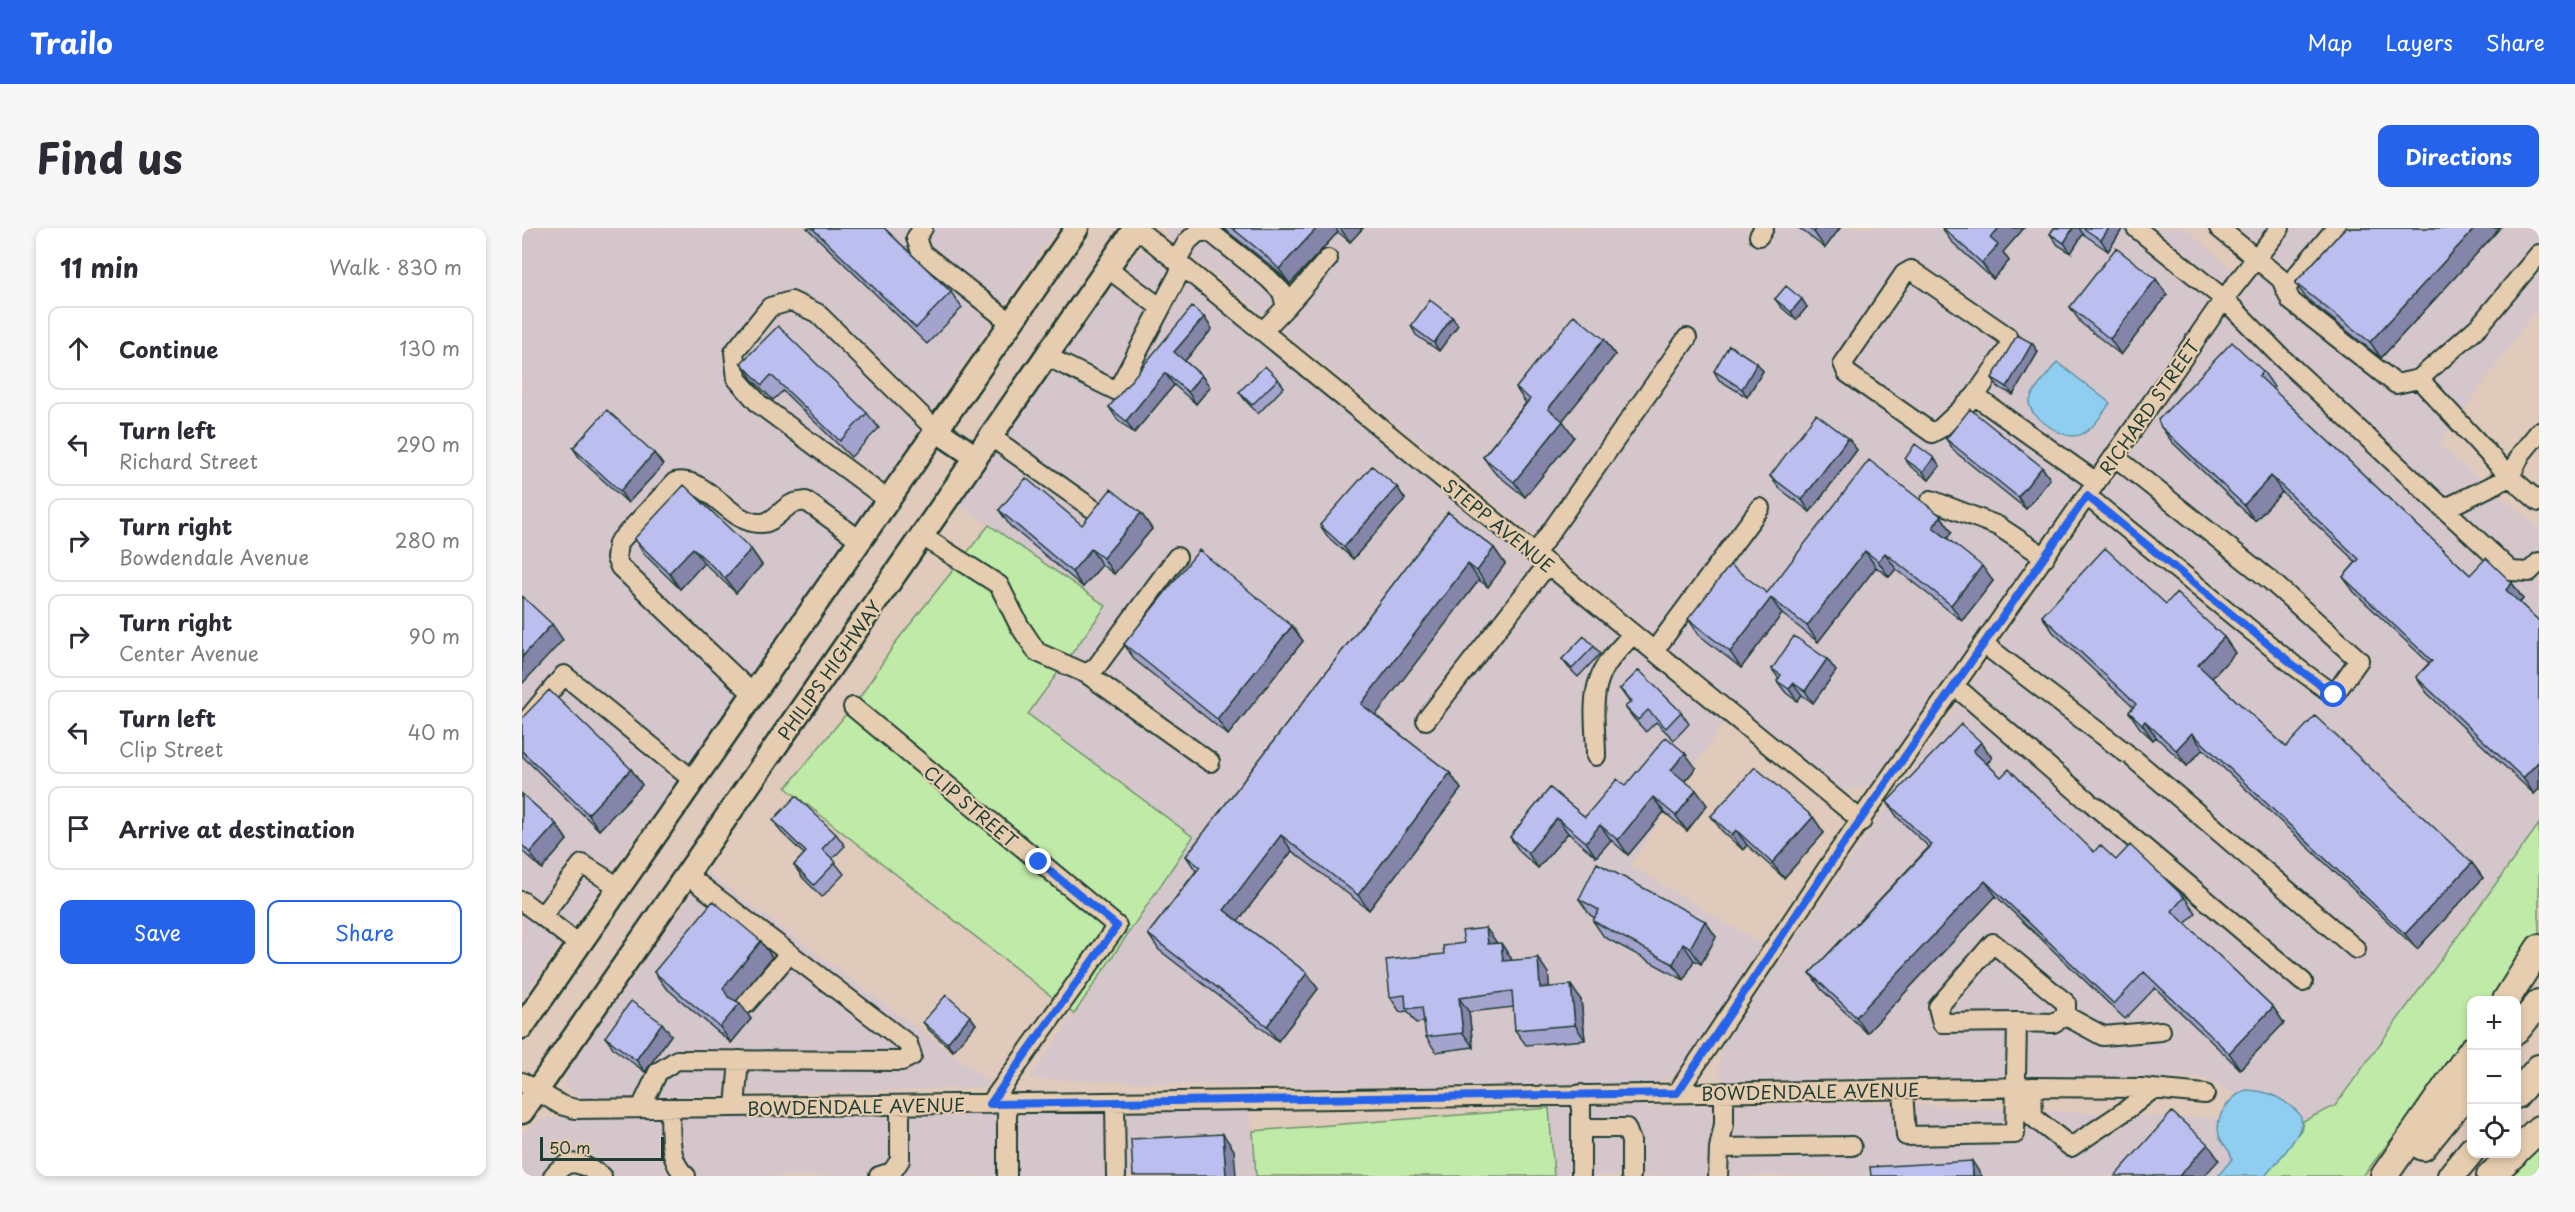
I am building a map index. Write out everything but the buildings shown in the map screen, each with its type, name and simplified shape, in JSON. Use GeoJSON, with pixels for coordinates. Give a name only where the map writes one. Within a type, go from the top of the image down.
{"type":"FeatureCollection","features":[{"type":"Feature","properties":{"kind":"highway"},"geometry":{"type":"LineString","coordinates":[[2509,996],[2539,948]]}},
{"type":"Feature","properties":{"kind":"highway"},"geometry":{"type":"LineString","coordinates":[[2521,1026],[2539,1003]]}},
{"type":"Feature","properties":{"kind":"highway"},"geometry":{"type":"LineString","coordinates":[[2384,1176],[2467,1057]]}},
{"type":"Feature","properties":{"kind":"highway"},"geometry":{"type":"LineString","coordinates":[[2521,1090],[2539,1068]]}},
{"type":"Feature","properties":{"kind":"highway"},"geometry":{"type":"LineString","coordinates":[[2400,1176],[2467,1092]]}},
{"type":"Feature","properties":{"kind":"highway"},"geometry":{"type":"LineString","coordinates":[[2521,1146],[2539,1129]]}},
{"type":"Feature","properties":{"kind":"highway"},"geometry":{"type":"LineString","coordinates":[[2451,1176],[2467,1156]]}},
{"type":"Feature","properties":{"kind":"highway"},"geometry":{"type":"LineString","coordinates":[[2490,1176],[2509,1158]]}},
{"type":"Feature","properties":{"kind":"main road"},"geometry":{"type":"LineString","coordinates":[[522,1027],[1077,228]]}},
{"type":"Feature","properties":{"kind":"main road","name":"PHILIPS HIGHWAY"},"geometry":{"type":"LineString","coordinates":[[522,1112],[529,1086],[687,875],[1136,228]]}},
{"type":"Feature","properties":{"kind":"main road"},"geometry":{"type":"LineString","coordinates":[[936,430],[976,457]]}},
{"type":"Feature","properties":{"kind":"street"},"geometry":{"type":"LineString","coordinates":[[923,228],[916,238],[921,252],[1011,323]]}},
{"type":"Feature","properties":{"kind":"street","name":"STEPP AVENUE"},"geometry":{"type":"LineString","coordinates":[[1136,228],[1862,821]]}},
{"type":"Feature","properties":{"kind":"street"},"geometry":{"type":"LineString","coordinates":[[2136,228],[2224,299],[2283,359],[2511,571],[2529,572],[2539,562]]}},
{"type":"Feature","properties":{"kind":"street"},"geometry":{"type":"LineString","coordinates":[[2219,228],[2281,279],[2291,300],[2396,384],[2419,379],[2480,325],[2539,254]]}},
{"type":"Feature","properties":{"kind":"street","name":"RICHARD STREET"},"geometry":{"type":"LineString","coordinates":[[1677,1093],[1836,855],[1956,687],[2114,456],[2224,299],[2254,258],[2280,228]]}},
{"type":"Feature","properties":{"kind":"street"},"geometry":{"type":"LineString","coordinates":[[2285,289],[2336,228]]}},
{"type":"Feature","properties":{"kind":"street"},"geometry":{"type":"LineString","coordinates":[[1046,356],[1116,391],[1161,308],[1188,242],[1198,232],[1210,232],[1282,292],[1286,307]]}},
{"type":"Feature","properties":{"kind":"street"},"geometry":{"type":"LineString","coordinates":[[1263,331],[1328,259]]}},
{"type":"Feature","properties":{"kind":"street"},"geometry":{"type":"LineString","coordinates":[[1107,268],[1161,308]]}},
{"type":"Feature","properties":{"kind":"street"},"geometry":{"type":"LineString","coordinates":[[1911,270],[2007,336],[2010,346],[1975,396],[1941,428],[1932,433],[1847,373],[1843,363],[1904,274],[1911,270]]}},
{"type":"Feature","properties":{"kind":"street"},"geometry":{"type":"LineString","coordinates":[[888,500],[759,404],[737,379],[734,352],[770,308],[791,301],[817,314],[936,430]]}},
{"type":"Feature","properties":{"kind":"street"},"geometry":{"type":"LineString","coordinates":[[1426,720],[1541,559],[1687,338]]}},
{"type":"Feature","properties":{"kind":"street"},"geometry":{"type":"LineString","coordinates":[[2419,379],[2510,477],[2539,502]]}},
{"type":"Feature","properties":{"kind":"street"},"geometry":{"type":"LineString","coordinates":[[1975,396],[2092,489],[2296,667],[2334,695],[2359,660],[2271,581],[2114,456]]}},
{"type":"Feature","properties":{"kind":"street"},"geometry":{"type":"LineString","coordinates":[[2444,509],[2510,477],[2521,454],[2539,432]]}},
{"type":"Feature","properties":{"kind":"street"},"geometry":{"type":"LineString","coordinates":[[990,436],[1100,514]]}},
{"type":"Feature","properties":{"kind":"street"},"geometry":{"type":"LineString","coordinates":[[753,694],[620,567],[616,558],[618,543],[675,482],[684,480],[694,483],[732,511],[753,523],[763,523],[792,504],[806,501],[860,540]]}},
{"type":"Feature","properties":{"kind":"street"},"geometry":{"type":"LineString","coordinates":[[1931,500],[1998,526],[2045,557]]}},
{"type":"Feature","properties":{"kind":"street"},"geometry":{"type":"LineString","coordinates":[[1654,651],[1760,508]]}},
{"type":"Feature","properties":{"kind":"street"},"geometry":{"type":"LineString","coordinates":[[922,536],[999,585],[1019,625],[1037,652],[1087,674],[1210,762]]}},
{"type":"Feature","properties":{"kind":"street"},"geometry":{"type":"LineString","coordinates":[[1087,674],[1097,666],[1177,557]]}},
{"type":"Feature","properties":{"kind":"street"},"geometry":{"type":"LineString","coordinates":[[1596,756],[1596,697],[1599,680],[1611,658],[1633,634]]}},
{"type":"Feature","properties":{"kind":"street"},"geometry":{"type":"LineString","coordinates":[[1985,645],[2130,756],[2356,949]]}},
{"type":"Feature","properties":{"kind":"street"},"geometry":{"type":"LineString","coordinates":[[522,726],[564,675],[693,780]]}},
{"type":"Feature","properties":{"kind":"street"},"geometry":{"type":"LineString","coordinates":[[1956,687],[2303,982]]}},
{"type":"Feature","properties":{"kind":"street","name":"CLIP STREET"},"geometry":{"type":"LineString","coordinates":[[853,707],[1117,926],[998,1104]]}},
{"type":"Feature","properties":{"kind":"street"},"geometry":{"type":"LineString","coordinates":[[542,916],[582,864],[619,887]]}},
{"type":"Feature","properties":{"kind":"street"},"geometry":{"type":"LineString","coordinates":[[641,1108],[658,1072],[677,1060],[902,1061],[912,1056],[908,1044],[687,875]]}},
{"type":"Feature","properties":{"kind":"street"},"geometry":{"type":"LineString","coordinates":[[522,901],[579,945]]}},
{"type":"Feature","properties":{"kind":"street"},"geometry":{"type":"LineString","coordinates":[[1993,943],[2066,1003],[2066,1016],[2053,1023],[1942,1023],[1938,1007],[1993,943]]}},
{"type":"Feature","properties":{"kind":"street"},"geometry":{"type":"LineString","coordinates":[[746,1004],[789,954]]}},
{"type":"Feature","properties":{"kind":"street"},"geometry":{"type":"LineString","coordinates":[[2066,1016],[2103,1036],[2161,1031]]}},
{"type":"Feature","properties":{"kind":"street"},"geometry":{"type":"LineString","coordinates":[[2017,1022],[2024,1088],[2033,1117],[2071,1147],[2153,1089]]}},
{"type":"Feature","properties":{"kind":"street"},"geometry":{"type":"LineString","coordinates":[[735,1107],[739,1060]]}},
{"type":"Feature","properties":{"kind":"street","name":"BOWDENDALE AVENUE"},"geometry":{"type":"LineString","coordinates":[[529,1086],[561,1105],[575,1109],[1903,1089],[2153,1089],[2205,1094]]}},
{"type":"Feature","properties":{"kind":"street"},"geometry":{"type":"LineString","coordinates":[[1903,1089],[1906,1136],[1917,1136],[2015,1134],[2024,1088]]}},
{"type":"Feature","properties":{"kind":"street"},"geometry":{"type":"LineString","coordinates":[[1718,1176],[1719,1148],[1724,1124],[1724,1092]]}},
{"type":"Feature","properties":{"kind":"street"},"geometry":{"type":"LineString","coordinates":[[1581,1094],[1581,1176]]}},
{"type":"Feature","properties":{"kind":"street"},"geometry":{"type":"LineString","coordinates":[[1115,1102],[1116,1176]]}},
{"type":"Feature","properties":{"kind":"street"},"geometry":{"type":"LineString","coordinates":[[998,1104],[1006,1176]]}},
{"type":"Feature","properties":{"kind":"street"},"geometry":{"type":"LineString","coordinates":[[879,1176],[892,1172],[900,1160],[900,1105]]}},
{"type":"Feature","properties":{"kind":"street"},"geometry":{"type":"LineString","coordinates":[[670,1108],[671,1150],[680,1174]]}},
{"type":"Feature","properties":{"kind":"street"},"geometry":{"type":"LineString","coordinates":[[1581,1128],[1626,1128],[1631,1141],[1631,1176]]}},
{"type":"Feature","properties":{"kind":"street"},"geometry":{"type":"LineString","coordinates":[[1719,1148],[1852,1146]]}},
{"type":"Feature","properties":{"kind":"street"},"geometry":{"type":"LineString","coordinates":[[553,1176],[566,1164],[579,1163],[602,1176]]}},
{"type":"Feature","properties":{"kind":"shaded area"},"geometry":{"type":"Polygon","coordinates":[[[522,228],[1056,228],[707,742],[626,850],[522,999],[522,228]]]}},
{"type":"Feature","properties":{"kind":"shaded area"},"geometry":{"type":"Polygon","coordinates":[[[1165,228],[2185,228],[2234,271],[1925,714],[1872,786],[1841,791],[1726,698],[1531,533],[1169,237],[1165,228]]]}},
{"type":"Feature","properties":{"kind":"shaded area"},"geometry":{"type":"Polygon","coordinates":[[[2231,228],[2267,228],[2252,246],[2231,228]]]}},
{"type":"Feature","properties":{"kind":"shaded area"},"geometry":{"type":"Polygon","coordinates":[[[2294,228],[2539,228],[2539,305],[2439,445],[2539,528],[2539,824],[2335,1107],[2303,1121],[2298,1112],[2260,1091],[2246,1090],[2236,1095],[2202,1078],[1726,1082],[1718,1071],[1723,1044],[2246,286],[2294,228]]]}},
{"type":"Feature","properties":{"kind":"shaded area"},"geometry":{"type":"Polygon","coordinates":[[[1142,252],[1162,260],[1274,349],[1725,721],[1630,865],[1764,946],[1682,1069],[1667,1079],[1651,1084],[1275,1087],[1030,1079],[1192,838],[1028,714],[1106,606],[958,504],[1127,263],[1142,252]]]}},
{"type":"Feature","properties":{"kind":"shaded area"},"geometry":{"type":"Polygon","coordinates":[[[707,872],[996,1087],[580,1099],[564,1088],[567,1072],[707,872]]]}},
{"type":"Feature","properties":{"kind":"shaded area"},"geometry":{"type":"Polygon","coordinates":[[[1872,1103],[2218,1119],[2219,1135],[2231,1153],[2232,1159],[2218,1176],[1554,1176],[1549,1108],[1872,1103]]]}},
{"type":"Feature","properties":{"kind":"shaded area"},"geometry":{"type":"Polygon","coordinates":[[[1248,1108],[1253,1131],[1256,1176],[522,1176],[522,1135],[528,1128],[546,1118],[1248,1108]]]}},
{"type":"Feature","properties":{"kind":"green space"},"geometry":{"type":"Polygon","coordinates":[[[989,525],[1106,606],[1028,714],[1193,837],[1074,1014],[786,788],[860,697],[896,642],[989,525]]]}},
{"type":"Feature","properties":{"kind":"green space"},"geometry":{"type":"Polygon","coordinates":[[[2539,824],[2539,932],[2498,996],[2467,996],[2467,1041],[2363,1176],[2265,1176],[2301,1130],[2303,1121],[2335,1106],[2539,824]]]}},
{"type":"Feature","properties":{"kind":"green space"},"geometry":{"type":"Polygon","coordinates":[[[1549,1108],[1554,1176],[1256,1176],[1253,1131],[1549,1108]]]}},
{"type":"Feature","properties":{"kind":"green space"},"geometry":{"type":"Polygon","coordinates":[[[2539,1141],[2539,1176],[2503,1176],[2539,1141]]]}},
{"type":"Feature","properties":{"kind":"water"},"geometry":{"type":"Polygon","coordinates":[[[2057,362],[2110,403],[2092,427],[2078,435],[2070,436],[2050,427],[2034,414],[2030,407],[2029,403],[2033,393],[2057,362]]]}},
{"type":"Feature","properties":{"kind":"water"},"geometry":{"type":"Polygon","coordinates":[[[2246,1090],[2264,1092],[2289,1105],[2298,1112],[2301,1118],[2299,1131],[2265,1176],[2218,1176],[2232,1159],[2219,1135],[2221,1114],[2234,1097],[2246,1090]]]}},
{"type":"Feature","properties":{"kind":"route"},"geometry":{"type":"LineString","coordinates":[[1039,862],[1117,926],[990,1104],[1677,1093],[1836,855],[1862,821],[2087,496],[2296,667],[2334,695]]}}]}
